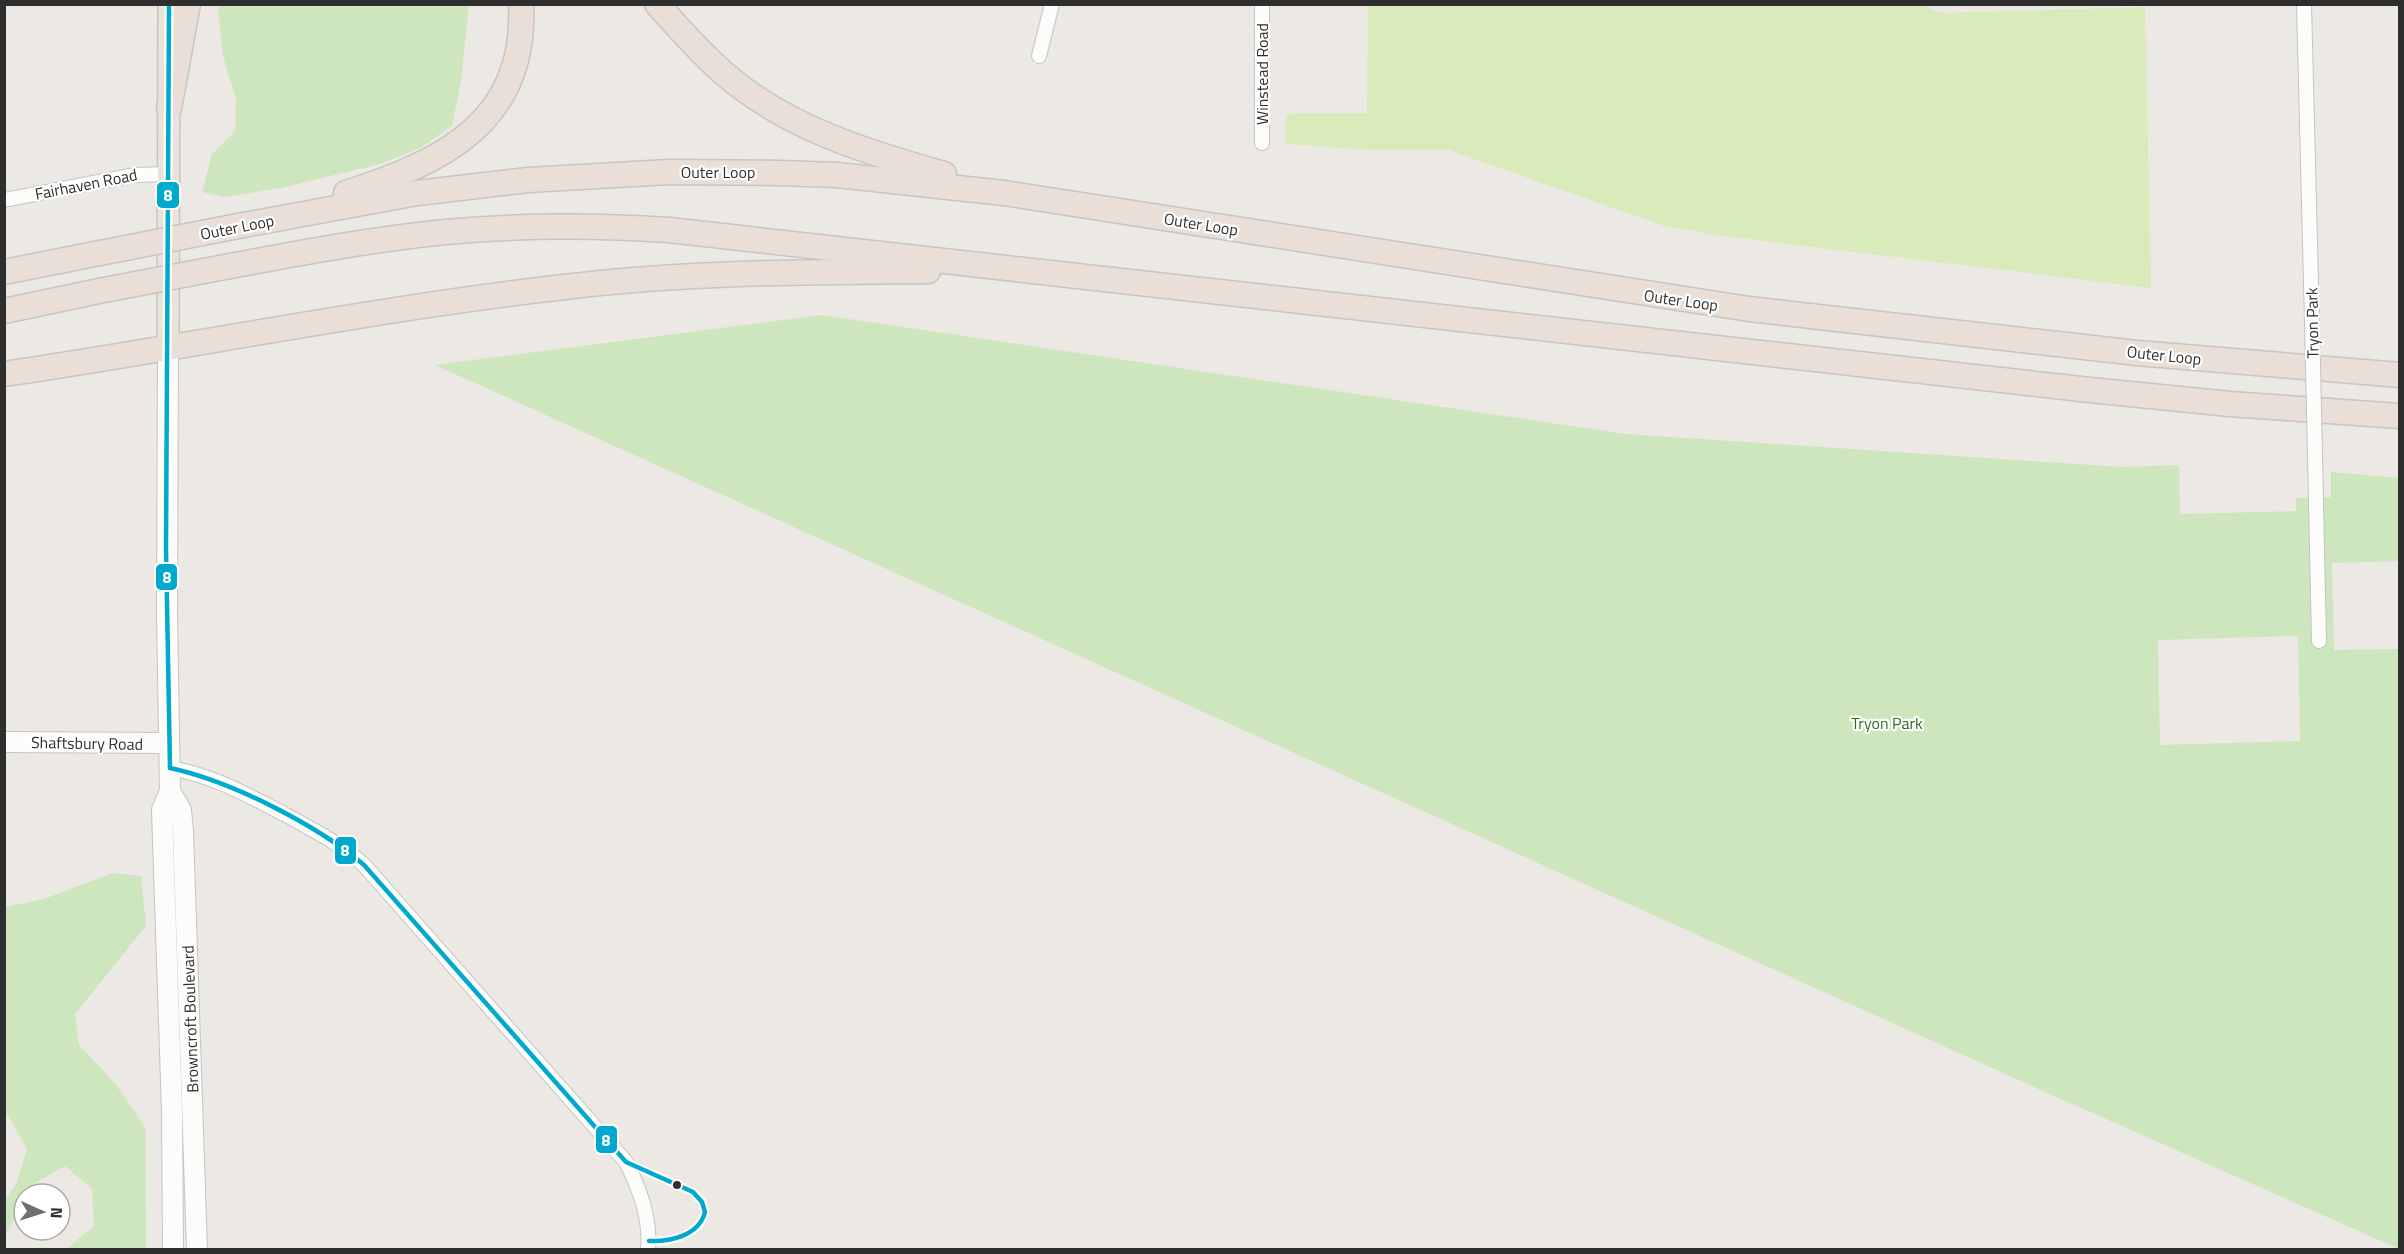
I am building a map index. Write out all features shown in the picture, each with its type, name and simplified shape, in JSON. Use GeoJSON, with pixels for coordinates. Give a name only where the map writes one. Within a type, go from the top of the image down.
{"type":"FeatureCollection","features":[{"type":"Feature","properties":{"kind":"highway"},"geometry":{"type":"LineString","coordinates":[[169,108],[188,4]]}},
{"type":"Feature","properties":{"kind":"highway"},"geometry":{"type":"LineString","coordinates":[[233,227],[304,207],[388,179],[430,161],[462,140],[489,114],[507,84],[520,40],[521,4]]}},
{"type":"Feature","properties":{"kind":"highway"},"geometry":{"type":"LineString","coordinates":[[657,4],[697,48],[734,81],[769,105],[806,126],[846,143],[921,168],[1060,201]]}},
{"type":"Feature","properties":{"kind":"highway","name":"Outer Loop"},"geometry":{"type":"LineString","coordinates":[[4,272],[435,190],[528,180],[640,173],[809,174],[921,183],[1060,201],[1749,309],[2137,353],[2400,375]]}},
{"type":"Feature","properties":{"kind":"highway"},"geometry":{"type":"LineString","coordinates":[[4,311],[230,266],[362,243],[428,234],[502,228],[585,226],[688,231],[2090,390],[2230,404],[2400,416]]}},
{"type":"Feature","properties":{"kind":"highway"},"geometry":{"type":"LineString","coordinates":[[4,374],[528,291],[651,278],[767,272],[975,270],[1060,272]]}},
{"type":"Feature","properties":{"kind":"main road","name":"Browncroft Boulevard"},"geometry":{"type":"LineString","coordinates":[[169,4],[166,594],[170,790],[162,810],[172,1111],[173,1250]]}},
{"type":"Feature","properties":{"kind":"main road","name":"Shaftsbury Road"},"geometry":{"type":"LineString","coordinates":[[4,742],[169,743]]}},
{"type":"Feature","properties":{"kind":"main road","name":"Browncroft Boulevard"},"geometry":{"type":"LineString","coordinates":[[170,790],[181,810],[183,831],[196,1250]]}},
{"type":"Feature","properties":{"kind":"street"},"geometry":{"type":"LineString","coordinates":[[1039,56],[1052,4]]}},
{"type":"Feature","properties":{"kind":"street","name":"Winstead Road"},"geometry":{"type":"LineString","coordinates":[[1262,4],[1262,143]]}},
{"type":"Feature","properties":{"kind":"street","name":"Tryon Park"},"geometry":{"type":"LineString","coordinates":[[2304,4],[2319,641]]}},
{"type":"Feature","properties":{"kind":"street","name":"Fairhaven Road"},"geometry":{"type":"LineString","coordinates":[[4,200],[134,174],[169,174]]}},
{"type":"Feature","properties":{"kind":"street"},"geometry":{"type":"LineString","coordinates":[[170,768],[206,776],[224,783],[326,836],[364,865],[626,1162],[642,1196],[646,1215],[648,1250]]}},
{"type":"Feature","properties":{"kind":"green space"},"geometry":{"type":"Polygon","coordinates":[[[221,4],[469,5],[461,81],[452,126],[420,148],[380,164],[281,188],[225,197],[202,192],[212,154],[235,131],[236,99],[223,56],[218,9],[221,4]]]}},
{"type":"Feature","properties":{"kind":"green space"},"geometry":{"type":"Polygon","coordinates":[[[1368,5],[1922,5],[1945,13],[2145,7],[2151,288],[1714,235],[1664,226],[1449,150],[1367,150],[1286,144],[1286,114],[1367,113],[1368,5]]]}},
{"type":"Feature","properties":{"kind":"green space","name":"Tryon Park"},"geometry":{"type":"Polygon","coordinates":[[[821,315],[1626,434],[2122,467],[2179,465],[2180,514],[2296,511],[2296,498],[2331,497],[2331,472],[2399,478],[2399,561],[2332,563],[2334,650],[2399,649],[2399,1249],[2043,1091],[435,365],[821,315]],[[2298,636],[2158,640],[2160,745],[2300,741],[2298,636]]]}},
{"type":"Feature","properties":{"kind":"green space"},"geometry":{"type":"Polygon","coordinates":[[[113,873],[141,876],[146,926],[75,1014],[79,1045],[114,1082],[145,1127],[146,1249],[66,1249],[94,1226],[92,1189],[65,1166],[37,1182],[17,1182],[27,1149],[5,1110],[5,907],[44,899],[113,873]]]}},
{"type":"Feature","properties":{"kind":"green space"},"geometry":{"type":"Polygon","coordinates":[[[12,1190],[12,1223],[5,1236],[5,1201],[12,1190]]]}},
{"type":"Feature","properties":{"kind":"transit line","name":"8"},"geometry":{"type":"LineString","coordinates":[[169,4],[166,549],[170,768]]}},
{"type":"Feature","properties":{"kind":"transit line","name":"8"},"geometry":{"type":"LineString","coordinates":[[170,768],[219,783],[272,806],[322,835],[364,865],[626,1162],[693,1192],[702,1202],[705,1212],[697,1227],[674,1239],[649,1241]]}}]}
